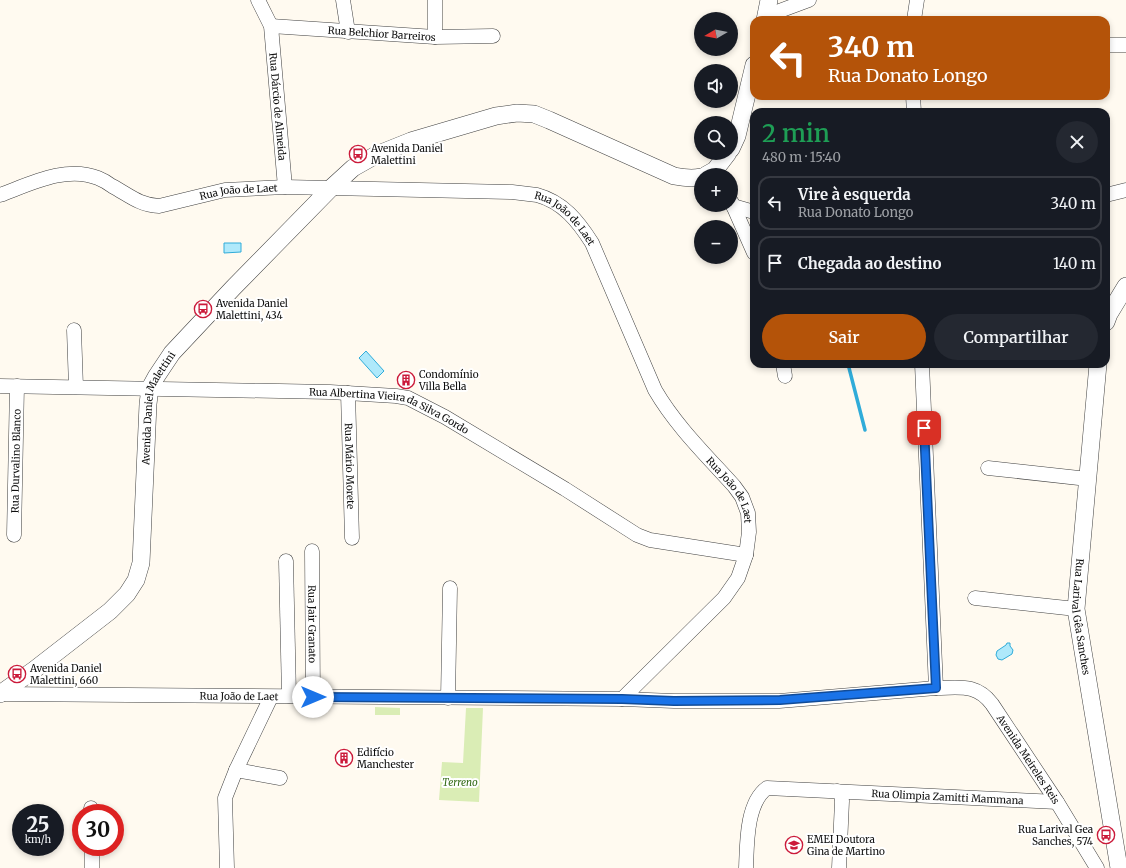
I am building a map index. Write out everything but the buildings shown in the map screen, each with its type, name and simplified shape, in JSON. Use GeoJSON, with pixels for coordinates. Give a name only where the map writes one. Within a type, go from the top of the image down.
{"type":"FeatureCollection","features":[{"type":"Feature","properties":{"kind":"street"},"geometry":{"type":"LineString","coordinates":[[258,0],[271,26]]}},
{"type":"Feature","properties":{"kind":"street"},"geometry":{"type":"LineString","coordinates":[[343,0],[348,32]]}},
{"type":"Feature","properties":{"kind":"street"},"geometry":{"type":"LineString","coordinates":[[434,37],[435,0]]}},
{"type":"Feature","properties":{"kind":"street"},"geometry":{"type":"LineString","coordinates":[[766,12],[809,0]]}},
{"type":"Feature","properties":{"kind":"street"},"geometry":{"type":"LineString","coordinates":[[915,16],[917,0]]}},
{"type":"Feature","properties":{"kind":"street","name":"Rua Belchior Barreiros"},"geometry":{"type":"LineString","coordinates":[[271,26],[434,37],[493,36]]}},
{"type":"Feature","properties":{"kind":"street","name":"Rua Dárcio de Almeida"},"geometry":{"type":"LineString","coordinates":[[271,26],[285,187]]}},
{"type":"Feature","properties":{"kind":"street"},"geometry":{"type":"LineString","coordinates":[[1110,45],[1126,45]]}},
{"type":"Feature","properties":{"kind":"street"},"geometry":{"type":"LineString","coordinates":[[738,132],[750,82]]}},
{"type":"Feature","properties":{"kind":"street","name":"Avenida Daniel Malettini"},"geometry":{"type":"LineString","coordinates":[[0,694],[34,670],[110,611],[127,594],[136,580],[141,563],[148,404],[150,388],[157,374],[172,353],[233,288],[352,168],[376,155],[411,141],[496,116],[534,114],[674,176],[694,179]]}},
{"type":"Feature","properties":{"kind":"street","name":"Avenida Daniel Malettini"},"geometry":{"type":"LineString","coordinates":[[715,168],[722,160]]}},
{"type":"Feature","properties":{"kind":"street","name":"Rua João de Laet"},"geometry":{"type":"LineString","coordinates":[[0,195],[54,176],[70,174],[98,178],[140,203],[149,206],[159,206],[225,190],[285,187],[512,192],[537,196],[554,202],[568,212],[581,226],[592,243],[655,390],[664,406],[678,424],[734,486],[742,497],[748,513],[750,532],[746,555],[738,578],[724,598],[622,699]]}},
{"type":"Feature","properties":{"kind":"street"},"geometry":{"type":"LineString","coordinates":[[1110,193],[1126,190]]}},
{"type":"Feature","properties":{"kind":"street"},"geometry":{"type":"LineString","coordinates":[[738,206],[750,211]]}},
{"type":"Feature","properties":{"kind":"street"},"geometry":{"type":"LineString","coordinates":[[736,212],[750,244]]}},
{"type":"Feature","properties":{"kind":"street"},"geometry":{"type":"LineString","coordinates":[[1110,312],[1126,286]]}},
{"type":"Feature","properties":{"kind":"street"},"geometry":{"type":"LineString","coordinates":[[76,330],[76,387]]}},
{"type":"Feature","properties":{"kind":"street"},"geometry":{"type":"LineString","coordinates":[[922,368],[936,688]]}},
{"type":"Feature","properties":{"kind":"street","name":"Rua Larival Gêa Sanches"},"geometry":{"type":"LineString","coordinates":[[1098,368],[1076,609],[1119,868]]}},
{"type":"Feature","properties":{"kind":"street","name":"Rua Albertina Vieira da Silva Gordo"},"geometry":{"type":"LineString","coordinates":[[0,386],[348,393],[408,398],[445,417],[643,538],[665,543],[746,555]]}},
{"type":"Feature","properties":{"kind":"street","name":"Rua Durvalino Blanco"},"geometry":{"type":"LineString","coordinates":[[14,535],[17,386]]}},
{"type":"Feature","properties":{"kind":"street","name":"Rua Mário Morete"},"geometry":{"type":"LineString","coordinates":[[348,393],[352,538]]}},
{"type":"Feature","properties":{"kind":"street"},"geometry":{"type":"LineString","coordinates":[[988,468],[1088,479]]}},
{"type":"Feature","properties":{"kind":"street","name":"Rua Jair Granato"},"geometry":{"type":"LineString","coordinates":[[312,551],[313,697]]}},
{"type":"Feature","properties":{"kind":"street"},"geometry":{"type":"LineString","coordinates":[[286,561],[289,696]]}},
{"type":"Feature","properties":{"kind":"street"},"geometry":{"type":"LineString","coordinates":[[448,698],[450,588]]}},
{"type":"Feature","properties":{"kind":"street"},"geometry":{"type":"LineString","coordinates":[[975,598],[1076,609]]}},
{"type":"Feature","properties":{"kind":"street","name":"Rua João de Laet"},"geometry":{"type":"LineString","coordinates":[[0,694],[622,699],[674,701],[780,700],[936,688]]}},
{"type":"Feature","properties":{"kind":"street","name":"Avenida Meireles Reis"},"geometry":{"type":"LineString","coordinates":[[936,688],[972,689],[980,691],[987,698],[1057,802],[1097,868]]}},
{"type":"Feature","properties":{"kind":"street"},"geometry":{"type":"LineString","coordinates":[[227,868],[225,798],[236,770],[271,697]]}},
{"type":"Feature","properties":{"kind":"street"},"geometry":{"type":"LineString","coordinates":[[236,770],[280,778]]}},
{"type":"Feature","properties":{"kind":"street","name":"Rua Olimpia Zamitti Mammana"},"geometry":{"type":"LineString","coordinates":[[746,868],[748,822],[756,803],[764,790],[767,788],[1057,802]]}},
{"type":"Feature","properties":{"kind":"street"},"geometry":{"type":"LineString","coordinates":[[837,791],[841,793],[842,801],[839,868]]}},
{"type":"Feature","properties":{"kind":"street"},"geometry":{"type":"LineString","coordinates":[[92,856],[92,868]]}},
{"type":"Feature","properties":{"kind":"green space"},"geometry":{"type":"Polygon","coordinates":[[[375,707],[400,708],[400,715],[375,715],[375,707]]]}},
{"type":"Feature","properties":{"kind":"green space","name":"Terreno"},"geometry":{"type":"Polygon","coordinates":[[[466,708],[483,708],[479,802],[439,800],[442,762],[463,763],[466,708]]]}},
{"type":"Feature","properties":{"kind":"water"},"geometry":{"type":"Polygon","coordinates":[[[224,243],[241,243],[241,252],[224,253],[224,243]]]}},
{"type":"Feature","properties":{"kind":"water"},"geometry":{"type":"Polygon","coordinates":[[[366,351],[384,371],[377,378],[359,358],[366,351]]]}},
{"type":"Feature","properties":{"kind":"water"},"geometry":{"type":"Polygon","coordinates":[[[1007,643],[1010,643],[1013,650],[1012,654],[1002,660],[998,659],[996,655],[997,651],[1007,643]]]}},
{"type":"Feature","properties":{"kind":"waterway"},"geometry":{"type":"LineString","coordinates":[[849,368],[865,430]]}},
{"type":"Feature","properties":{"kind":"place","name":"Avenida Daniel Malettini"},"geometry":{"type":"Point","coordinates":[358,154]}},
{"type":"Feature","properties":{"kind":"place","name":"Avenida Daniel Malettini, 434"},"geometry":{"type":"Point","coordinates":[203,309]}},
{"type":"Feature","properties":{"kind":"place","name":"Condomínio Villa Bella"},"geometry":{"type":"Point","coordinates":[406,380]}},
{"type":"Feature","properties":{"kind":"place","name":"Avenida Daniel Malettini, 660"},"geometry":{"type":"Point","coordinates":[17,674]}},
{"type":"Feature","properties":{"kind":"place","name":"Edifício Manchester"},"geometry":{"type":"Point","coordinates":[344,758]}},
{"type":"Feature","properties":{"kind":"place","name":"Rua Larival Gea Sanches, 574"},"geometry":{"type":"Point","coordinates":[1106,835]}},
{"type":"Feature","properties":{"kind":"place","name":"EMEI Doutora Gina de Martino"},"geometry":{"type":"Point","coordinates":[794,845]}},
{"type":"Feature","properties":{"kind":"route"},"geometry":{"type":"LineString","coordinates":[[313,697],[622,699],[674,701],[780,700],[936,688],[924,428]]}}]}
